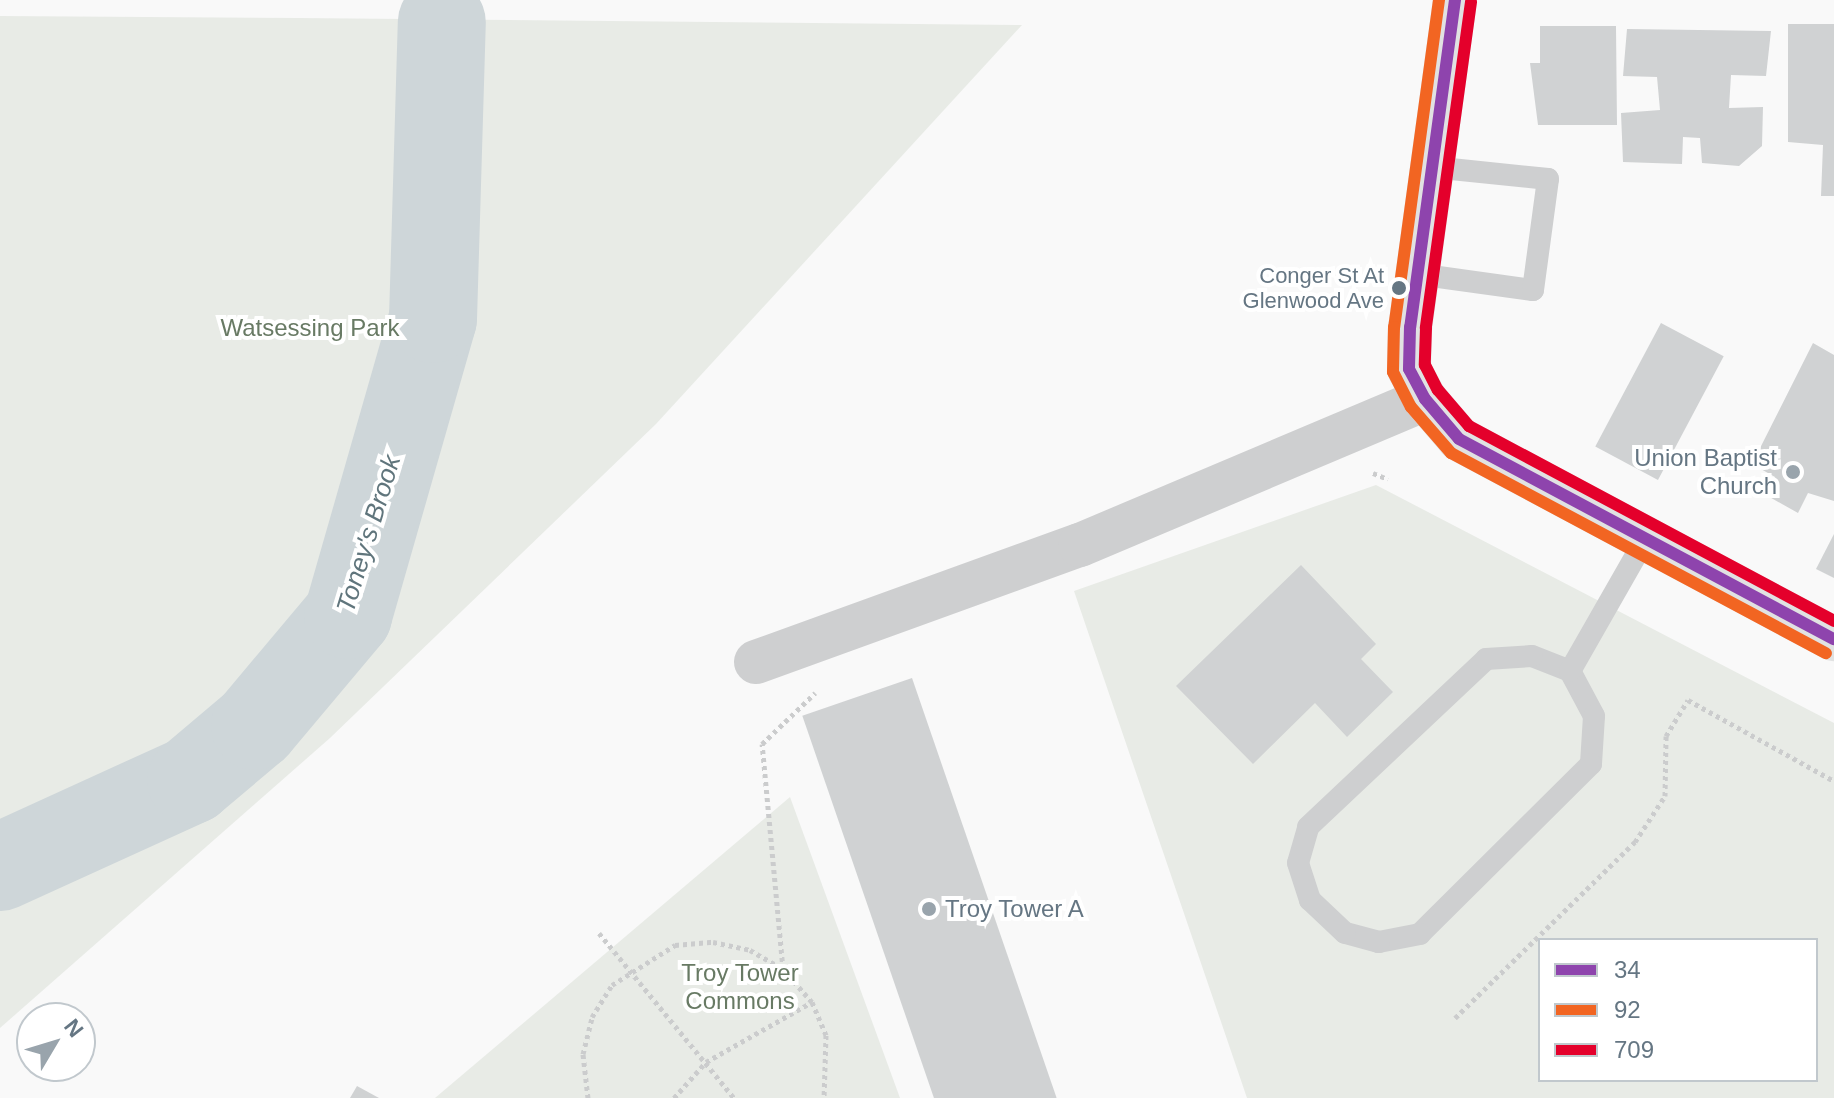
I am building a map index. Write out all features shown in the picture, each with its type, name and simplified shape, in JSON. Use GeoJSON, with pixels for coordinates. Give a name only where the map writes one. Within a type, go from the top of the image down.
{"type":"FeatureCollection","features":[{"type":"Feature","properties":{"kind":"street"},"geometry":{"type":"LineString","coordinates":[[1455,0],[1417,274],[1409,369],[1425,399],[1459,439],[1834,639]]}},
{"type":"Feature","properties":{"kind":"street"},"geometry":{"type":"LineString","coordinates":[[756,662],[1080,545],[1425,399]]}},
{"type":"Feature","properties":{"kind":"lane"},"geometry":{"type":"LineString","coordinates":[[1417,274],[1533,290],[1548,179],[1432,167]]}},
{"type":"Feature","properties":{"kind":"lane"},"geometry":{"type":"LineString","coordinates":[[1570,671],[1646,538]]}},
{"type":"Feature","properties":{"kind":"lane"},"geometry":{"type":"LineString","coordinates":[[1532,656],[1570,671],[1594,716],[1591,764],[1420,934],[1379,942],[1345,933],[1310,900],[1298,863],[1308,827],[1486,659],[1532,656]]}},
{"type":"Feature","properties":{"kind":"path"},"geometry":{"type":"LineString","coordinates":[[783,969],[762,744],[819,690]]}},
{"type":"Feature","properties":{"kind":"path"},"geometry":{"type":"LineString","coordinates":[[1455,1018],[1635,842],[1665,796],[1666,736],[1688,700],[1834,781]]}},
{"type":"Feature","properties":{"kind":"path"},"geometry":{"type":"LineString","coordinates":[[599,933],[734,1098]]}},
{"type":"Feature","properties":{"kind":"path"},"geometry":{"type":"LineString","coordinates":[[588,1098],[583,1054],[592,1017],[629,971],[675,945],[713,942],[750,950],[783,969],[812,1002],[827,1046],[824,1098]]}},
{"type":"Feature","properties":{"kind":"path"},"geometry":{"type":"LineString","coordinates":[[674,1098],[706,1062],[812,1002]]}},
{"type":"Feature","properties":{"kind":"green space","name":"Watsessing Park"},"geometry":{"type":"Polygon","coordinates":[[[0,16],[1022,25],[656,424],[330,738],[30,1002],[16,1002],[16,1014],[0,1028],[0,16]]]}},
{"type":"Feature","properties":{"kind":"green space"},"geometry":{"type":"Polygon","coordinates":[[[1376,485],[1834,723],[1834,1098],[1247,1098],[1074,591],[1376,485]]]}},
{"type":"Feature","properties":{"kind":"green space","name":"Troy Tower Commons"},"geometry":{"type":"Polygon","coordinates":[[[790,797],[900,1098],[435,1098],[790,797]]]}},
{"type":"Feature","properties":{"kind":"building"},"geometry":{"type":"Polygon","coordinates":[[[1788,24],[1834,24],[1834,196],[1821,196],[1823,145],[1788,142],[1788,24]]]}},
{"type":"Feature","properties":{"kind":"building"},"geometry":{"type":"Polygon","coordinates":[[[1540,26],[1616,26],[1617,125],[1538,125],[1530,63],[1540,63],[1540,26]]]}},
{"type":"Feature","properties":{"kind":"building"},"geometry":{"type":"Polygon","coordinates":[[[1627,29],[1771,31],[1766,76],[1731,75],[1729,108],[1763,107],[1762,146],[1739,166],[1702,163],[1700,138],[1683,137],[1682,164],[1623,162],[1621,113],[1660,110],[1657,77],[1623,76],[1627,29]]]}},
{"type":"Feature","properties":{"kind":"building"},"geometry":{"type":"Polygon","coordinates":[[[1661,323],[1724,356],[1658,480],[1595,447],[1661,323]]]}},
{"type":"Feature","properties":{"kind":"building"},"geometry":{"type":"Polygon","coordinates":[[[1813,343],[1834,355],[1834,501],[1808,493],[1798,513],[1766,495],[1775,477],[1752,464],[1813,343]]]}},
{"type":"Feature","properties":{"kind":"building"},"geometry":{"type":"Polygon","coordinates":[[[1834,534],[1834,578],[1816,569],[1834,534]]]}},
{"type":"Feature","properties":{"kind":"building"},"geometry":{"type":"Polygon","coordinates":[[[1301,565],[1376,644],[1361,659],[1393,692],[1347,737],[1315,703],[1253,764],[1176,686],[1301,565]]]}},
{"type":"Feature","properties":{"kind":"building","name":"Troy Tower A"},"geometry":{"type":"Polygon","coordinates":[[[912,678],[1057,1098],[934,1098],[802,716],[912,678]]]}},
{"type":"Feature","properties":{"kind":"building"},"geometry":{"type":"Polygon","coordinates":[[[357,1086],[379,1098],[350,1098],[357,1086]]]}},
{"type":"Feature","properties":{"kind":"waterway","name":"Toney's Brook"},"geometry":{"type":"LineString","coordinates":[[0,867],[191,780],[255,726],[348,615],[433,319],[442,22]]}},
{"type":"Feature","properties":{"kind":"transit line","name":"92"},"geometry":{"type":"LineString","coordinates":[[1439,0],[1394,327],[1393,372],[1411,407],[1451,453],[1826,653]]}},
{"type":"Feature","properties":{"kind":"transit line","name":"34"},"geometry":{"type":"LineString","coordinates":[[1455,0],[1410,327],[1409,369],[1425,399],[1459,439],[1834,639]]}},
{"type":"Feature","properties":{"kind":"transit line","name":"709"},"geometry":{"type":"LineString","coordinates":[[1471,2],[1426,328],[1425,365],[1438,390],[1469,426],[1834,621]]}},
{"type":"Feature","properties":{"kind":"place","name":"Conger St At Glenwood Ave"},"geometry":{"type":"Point","coordinates":[1399,288]}},
{"type":"Feature","properties":{"kind":"place","name":"Union Baptist Church"},"geometry":{"type":"Point","coordinates":[1793,472]}},
{"type":"Feature","properties":{"kind":"place","name":"Troy Tower A"},"geometry":{"type":"Point","coordinates":[929,909]}}]}
